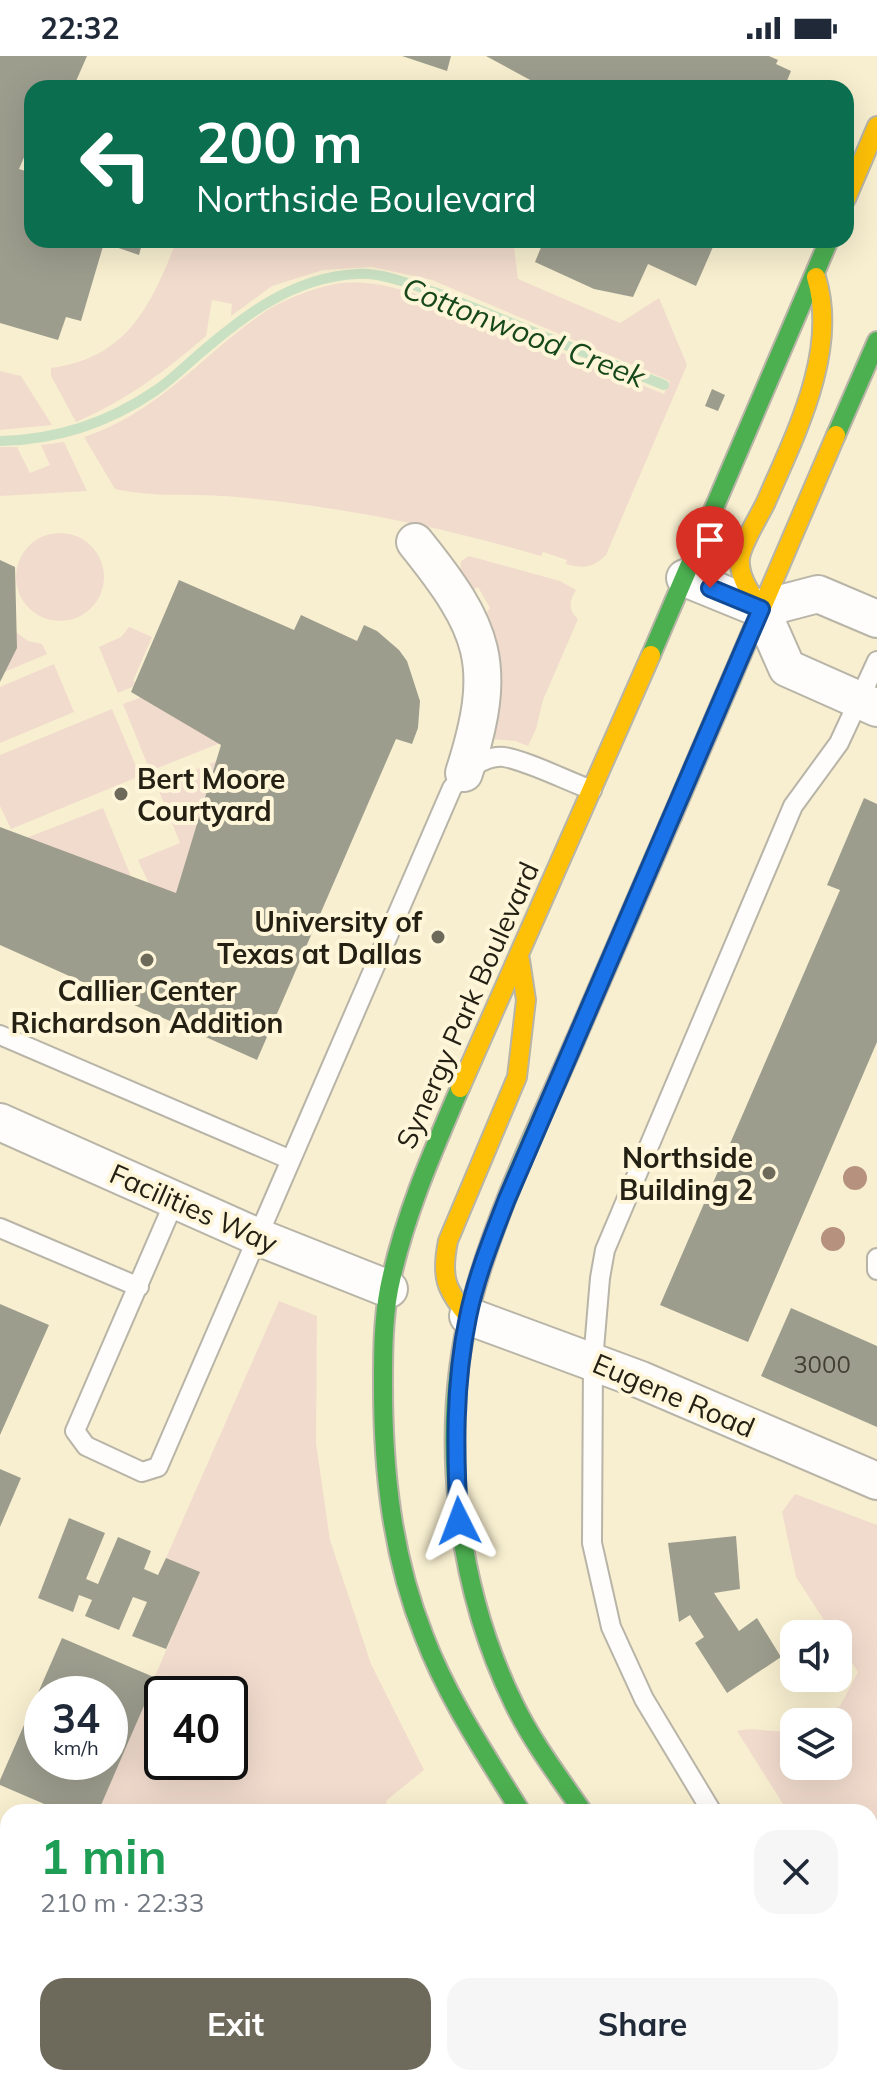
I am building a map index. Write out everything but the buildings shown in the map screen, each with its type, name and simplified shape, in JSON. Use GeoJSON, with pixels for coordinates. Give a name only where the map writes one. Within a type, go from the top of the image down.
{"type":"FeatureCollection","features":[{"type":"Feature","properties":{"kind":"street"},"geometry":{"type":"LineString","coordinates":[[854,180],[877,126]]}},
{"type":"Feature","properties":{"kind":"street","name":"Synergy Park Boulevard"},"geometry":{"type":"LineString","coordinates":[[516,1804],[459,1711],[424,1637],[398,1557],[387,1497],[381,1433],[384,1324],[396,1291],[403,1232],[430,1157],[685,578],[826,248]]}},
{"type":"Feature","properties":{"kind":"street"},"geometry":{"type":"LineString","coordinates":[[815,273],[823,306],[821,347],[802,411],[740,559],[745,584],[761,609],[787,668],[868,704]]}},
{"type":"Feature","properties":{"kind":"street"},"geometry":{"type":"LineString","coordinates":[[455,1311],[486,1255],[507,1199],[877,341]]}},
{"type":"Feature","properties":{"kind":"street"},"geometry":{"type":"LineString","coordinates":[[415,542],[467,614],[480,649],[484,681],[481,711],[464,773]]}},
{"type":"Feature","properties":{"kind":"street"},"geometry":{"type":"LineString","coordinates":[[685,578],[761,609],[818,594],[877,619]]}},
{"type":"Feature","properties":{"kind":"street"},"geometry":{"type":"LineString","coordinates":[[519,954],[526,1000],[517,1077],[448,1241],[442,1268],[455,1311],[458,1385],[455,1452],[459,1521],[467,1568],[508,1691],[540,1748],[578,1804]]}},
{"type":"Feature","properties":{"kind":"street","name":"Facilities Way"},"geometry":{"type":"LineString","coordinates":[[0,1122],[258,1237],[396,1291]]}},
{"type":"Feature","properties":{"kind":"street","name":"Eugene Road"},"geometry":{"type":"LineString","coordinates":[[455,1311],[593,1361],[877,1481]]}},
{"type":"Feature","properties":{"kind":"street"},"geometry":{"type":"LineString","coordinates":[[489,1761],[489,1799]]}},
{"type":"Feature","properties":{"kind":"lane"},"geometry":{"type":"LineString","coordinates":[[707,1804],[644,1699],[611,1627],[592,1543],[593,1361],[600,1278],[605,1250],[793,806],[868,704],[877,661]]}},
{"type":"Feature","properties":{"kind":"lane"},"geometry":{"type":"LineString","coordinates":[[175,1200],[75,1431],[86,1446],[142,1472],[158,1467],[452,788],[464,773],[483,761],[502,757],[592,790]]}},
{"type":"Feature","properties":{"kind":"lane"},"geometry":{"type":"LineString","coordinates":[[0,1035],[291,1160]]}},
{"type":"Feature","properties":{"kind":"lane"},"geometry":{"type":"LineString","coordinates":[[0,1228],[139,1287]]}},
{"type":"Feature","properties":{"kind":"lane"},"geometry":{"type":"LineString","coordinates":[[877,1258],[877,1270]]}},
{"type":"Feature","properties":{"kind":"shaded area","name":"University of Texas at Dallas"},"geometry":{"type":"Polygon","coordinates":[[[0,56],[877,56],[877,1804],[0,1804],[0,56]]]}},
{"type":"Feature","properties":{"kind":"shaded area"},"geometry":{"type":"Polygon","coordinates":[[[174,248],[514,248],[518,279],[620,323],[659,298],[687,365],[606,555],[592,565],[578,567],[543,552],[541,556],[428,527],[352,512],[236,497],[115,489],[84,437],[111,426],[157,398],[271,308],[302,294],[343,283],[384,286],[426,298],[664,394],[670,381],[432,280],[372,267],[323,270],[272,286],[231,316],[232,304],[212,300],[206,336],[144,384],[76,422],[51,376],[51,368],[100,353],[118,340],[133,325],[157,286],[174,248]]]}},
{"type":"Feature","properties":{"kind":"shaded area"},"geometry":{"type":"Polygon","coordinates":[[[0,371],[21,376],[52,425],[0,430],[0,371]]]}},
{"type":"Feature","properties":{"kind":"shaded area"},"geometry":{"type":"Polygon","coordinates":[[[64,442],[87,491],[0,496],[0,447],[17,447],[30,473],[50,465],[41,445],[64,442]]]}},
{"type":"Feature","properties":{"kind":"shaded area"},"geometry":{"type":"Polygon","coordinates":[[[60,533],[85,540],[97,552],[104,577],[97,602],[85,614],[60,621],[35,614],[23,602],[16,577],[23,552],[35,540],[60,533]]]}},
{"type":"Feature","properties":{"kind":"shaded area"},"geometry":{"type":"Polygon","coordinates":[[[469,556],[560,581],[576,590],[571,605],[578,619],[543,700],[528,746],[515,741],[491,739],[500,690],[500,660],[487,612],[490,608],[478,587],[474,589],[460,572],[461,561],[469,556]]]}},
{"type":"Feature","properties":{"kind":"shaded area"},"geometry":{"type":"Polygon","coordinates":[[[4,623],[28,641],[42,644],[47,654],[0,674],[4,623]]]}},
{"type":"Feature","properties":{"kind":"shaded area"},"geometry":{"type":"Polygon","coordinates":[[[129,627],[152,637],[133,681],[139,684],[118,693],[99,647],[121,637],[129,627]]]}},
{"type":"Feature","properties":{"kind":"shaded area"},"geometry":{"type":"Polygon","coordinates":[[[54,664],[74,712],[0,743],[0,687],[54,664]]]}},
{"type":"Feature","properties":{"kind":"shaded area"},"geometry":{"type":"Polygon","coordinates":[[[156,692],[248,732],[150,771],[123,704],[156,692]]]}},
{"type":"Feature","properties":{"kind":"shaded area"},"geometry":{"type":"Polygon","coordinates":[[[112,709],[140,776],[11,829],[0,806],[0,755],[112,709]]]}},
{"type":"Feature","properties":{"kind":"shaded area"},"geometry":{"type":"Polygon","coordinates":[[[253,746],[181,913],[158,903],[138,860],[180,843],[157,786],[253,746]]]}},
{"type":"Feature","properties":{"kind":"shaded area"},"geometry":{"type":"Polygon","coordinates":[[[103,808],[139,896],[16,842],[103,808]]]}},
{"type":"Feature","properties":{"kind":"shaded area"},"geometry":{"type":"Polygon","coordinates":[[[279,1301],[317,1316],[316,1443],[330,1540],[371,1664],[424,1770],[386,1804],[101,1804],[111,1780],[128,1780],[128,1741],[144,1703],[144,1780],[248,1780],[248,1676],[155,1676],[199,1572],[166,1558],[279,1301]]]}},
{"type":"Feature","properties":{"kind":"shaded area"},"geometry":{"type":"Polygon","coordinates":[[[795,1494],[877,1525],[877,1804],[783,1804],[737,1731],[780,1731],[780,1780],[852,1780],[852,1708],[836,1708],[847,1692],[852,1692],[852,1683],[858,1672],[852,1663],[852,1620],[824,1620],[796,1577],[782,1512],[795,1494]]]}},
{"type":"Feature","properties":{"kind":"waterway","name":"Cottonwood Creek"},"geometry":{"type":"LineString","coordinates":[[0,441],[42,437],[100,421],[161,387],[232,327],[270,301],[311,282],[357,274],[388,277],[440,294],[664,385]]}},
{"type":"Feature","properties":{"kind":"traffic: fast"},"geometry":{"type":"LineString","coordinates":[[651,655],[826,248]]}},
{"type":"Feature","properties":{"kind":"traffic: fast"},"geometry":{"type":"LineString","coordinates":[[836,435],[877,341]]}},
{"type":"Feature","properties":{"kind":"traffic: fast"},"geometry":{"type":"LineString","coordinates":[[575,1041],[505,1202],[472,1301],[456,1402],[455,1454],[458,1506],[466,1558],[494,1657],[529,1732],[577,1804]]}},
{"type":"Feature","properties":{"kind":"traffic: fast"},"geometry":{"type":"LineString","coordinates":[[460,1088],[410,1212],[389,1289],[383,1361],[388,1482],[404,1575],[424,1636],[456,1704],[516,1804]]}},
{"type":"Feature","properties":{"kind":"traffic: slow"},"geometry":{"type":"LineString","coordinates":[[854,180],[877,126]]}},
{"type":"Feature","properties":{"kind":"traffic: slow"},"geometry":{"type":"LineString","coordinates":[[761,609],[743,579],[740,558],[801,421],[818,363],[822,305],[816,277]]}},
{"type":"Feature","properties":{"kind":"traffic: slow"},"geometry":{"type":"LineString","coordinates":[[672,817],[836,435]]}},
{"type":"Feature","properties":{"kind":"traffic: slow"},"geometry":{"type":"LineString","coordinates":[[460,1088],[651,655]]}},
{"type":"Feature","properties":{"kind":"traffic: slow"},"geometry":{"type":"LineString","coordinates":[[468,1316],[454,1298],[447,1282],[446,1253],[448,1241],[517,1077],[526,1000],[520,960]]}},
{"type":"Feature","properties":{"kind":"traffic: jam"},"geometry":{"type":"LineString","coordinates":[[575,1041],[672,817]]}},
{"type":"Feature","properties":{"kind":"place","name":"Bert Moore Courtyard"},"geometry":{"type":"Point","coordinates":[121,794]}},
{"type":"Feature","properties":{"kind":"place","name":"University of Texas at Dallas"},"geometry":{"type":"Point","coordinates":[438,937]}},
{"type":"Feature","properties":{"kind":"place","name":"Callier Center Richardson Addition"},"geometry":{"type":"Point","coordinates":[147,960]}},
{"type":"Feature","properties":{"kind":"place","name":"Northside Building 2"},"geometry":{"type":"Point","coordinates":[769,1173]}},
{"type":"Feature","properties":{"kind":"route"},"geometry":{"type":"LineString","coordinates":[[459,1521],[455,1452],[458,1385],[468,1316],[486,1255],[507,1199],[761,609],[710,588]]}}]}
